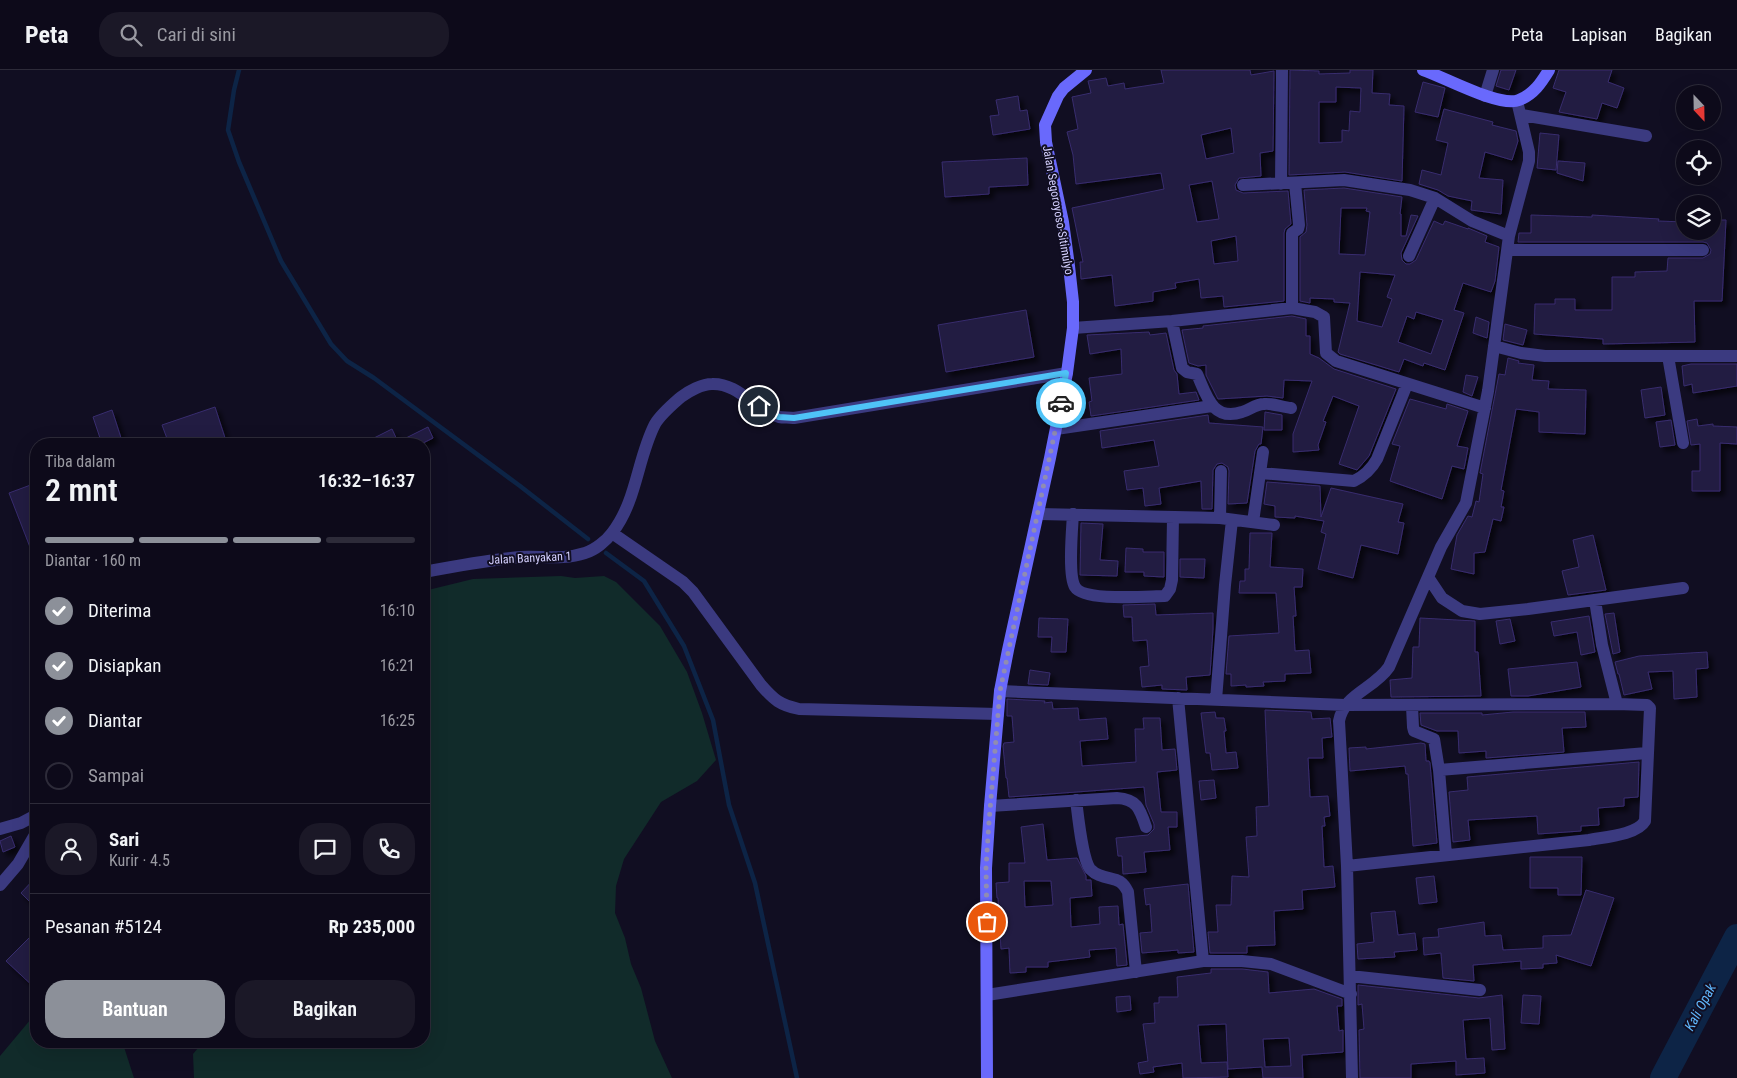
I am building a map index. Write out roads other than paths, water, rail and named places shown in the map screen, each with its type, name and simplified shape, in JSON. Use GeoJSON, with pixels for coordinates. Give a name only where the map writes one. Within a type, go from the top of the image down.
{"type":"FeatureCollection","features":[{"type":"Feature","properties":{"kind":"main road","name":"Jalan Segoroyoso-Sitimulyo"},"geometry":{"type":"LineString","coordinates":[[987,1078],[986,868],[1000,691],[1039,514],[1073,328],[1073,302],[1063,222],[1046,142],[1045,125],[1054,104],[1064,88],[1086,70]]}},
{"type":"Feature","properties":{"kind":"main road"},"geometry":{"type":"LineString","coordinates":[[1423,70],[1485,96],[1506,101],[1517,101],[1529,95],[1540,85],[1549,70]]}},
{"type":"Feature","properties":{"kind":"street"},"geometry":{"type":"LineString","coordinates":[[1281,184],[1282,70]]}},
{"type":"Feature","properties":{"kind":"street"},"geometry":{"type":"LineString","coordinates":[[1485,96],[1493,70]]}},
{"type":"Feature","properties":{"kind":"street"},"geometry":{"type":"LineString","coordinates":[[1352,1078],[1347,866],[1339,721],[1344,705],[1385,673],[1445,540],[1466,503],[1485,408],[1509,236],[1529,161],[1522,115],[1517,101]]}},
{"type":"Feature","properties":{"kind":"street"},"geometry":{"type":"LineString","coordinates":[[1522,115],[1646,136]]}},
{"type":"Feature","properties":{"kind":"street"},"geometry":{"type":"LineString","coordinates":[[1243,185],[1344,180],[1410,190],[1435,198],[1472,221],[1509,236]]}},
{"type":"Feature","properties":{"kind":"street"},"geometry":{"type":"LineString","coordinates":[[1292,308],[1292,233],[1298,229],[1299,225],[1295,183]]}},
{"type":"Feature","properties":{"kind":"street"},"geometry":{"type":"LineString","coordinates":[[1409,256],[1435,198]]}},
{"type":"Feature","properties":{"kind":"street"},"geometry":{"type":"LineString","coordinates":[[1507,250],[1704,250]]}},
{"type":"Feature","properties":{"kind":"street"},"geometry":{"type":"LineString","coordinates":[[1073,328],[1172,322],[1292,308],[1314,312],[1324,317],[1326,322],[1326,353],[1336,361],[1485,408]]}},
{"type":"Feature","properties":{"kind":"street"},"geometry":{"type":"LineString","coordinates":[[1172,322],[1182,368],[1187,372],[1197,374],[1205,395],[1212,406],[1220,412],[1233,414],[1264,404],[1291,408]]}},
{"type":"Feature","properties":{"kind":"street"},"geometry":{"type":"LineString","coordinates":[[1494,346],[1520,353],[1546,356],[1737,356]]}},
{"type":"Feature","properties":{"kind":"street"},"geometry":{"type":"LineString","coordinates":[[1668,356],[1683,443]]}},
{"type":"Feature","properties":{"kind":"street","name":"Jalan Banyakan 1"},"geometry":{"type":"LineString","coordinates":[[430,571],[490,560],[531,557],[551,558],[588,553],[612,533],[626,511],[644,452],[656,423],[675,402],[689,391],[711,383],[731,386],[759,406],[779,417],[794,418],[1066,373]]}},
{"type":"Feature","properties":{"kind":"street"},"geometry":{"type":"LineString","coordinates":[[1260,473],[1354,481],[1364,476],[1377,460],[1407,384]]}},
{"type":"Feature","properties":{"kind":"street"},"geometry":{"type":"LineString","coordinates":[[1056,429],[1212,406]]}},
{"type":"Feature","properties":{"kind":"street"},"geometry":{"type":"LineString","coordinates":[[1253,522],[1262,452]]}},
{"type":"Feature","properties":{"kind":"street"},"geometry":{"type":"LineString","coordinates":[[1216,700],[1225,585],[1226,519],[1221,471]]}},
{"type":"Feature","properties":{"kind":"street"},"geometry":{"type":"LineString","coordinates":[[1039,514],[1226,519],[1274,525]]}},
{"type":"Feature","properties":{"kind":"street"},"geometry":{"type":"LineString","coordinates":[[1073,514],[1072,568],[1075,587],[1082,594],[1102,597],[1165,596],[1170,589],[1172,580],[1173,517]]}},
{"type":"Feature","properties":{"kind":"street"},"geometry":{"type":"LineString","coordinates":[[612,533],[683,582],[693,592],[772,698],[785,706],[799,709],[998,714]]}},
{"type":"Feature","properties":{"kind":"street"},"geometry":{"type":"LineString","coordinates":[[1428,577],[1442,598],[1462,611],[1480,614],[1683,588]]}},
{"type":"Feature","properties":{"kind":"street"},"geometry":{"type":"LineString","coordinates":[[1595,600],[1602,645],[1617,704]]}},
{"type":"Feature","properties":{"kind":"street"},"geometry":{"type":"LineString","coordinates":[[1000,691],[1344,705],[1617,704],[1647,705],[1650,708],[1645,821],[1643,826],[1623,834],[1589,840],[1347,866]]}},
{"type":"Feature","properties":{"kind":"street"},"geometry":{"type":"LineString","coordinates":[[1178,698],[1203,961]]}},
{"type":"Feature","properties":{"kind":"street"},"geometry":{"type":"LineString","coordinates":[[1412,706],[1414,731],[1434,739],[1439,770],[1446,856]]}},
{"type":"Feature","properties":{"kind":"street"},"geometry":{"type":"LineString","coordinates":[[1439,770],[1647,753]]}},
{"type":"Feature","properties":{"kind":"street"},"geometry":{"type":"LineString","coordinates":[[990,806],[1126,798],[1141,810],[1146,827]]}},
{"type":"Feature","properties":{"kind":"street"},"geometry":{"type":"LineString","coordinates":[[1076,800],[1084,850],[1089,868],[1098,875],[1116,879],[1124,884],[1128,892],[1136,972]]}},
{"type":"Feature","properties":{"kind":"street"},"geometry":{"type":"LineString","coordinates":[[0,830],[30,818]]}},
{"type":"Feature","properties":{"kind":"street"},"geometry":{"type":"LineString","coordinates":[[0,885],[18,864],[30,843]]}},
{"type":"Feature","properties":{"kind":"street"},"geometry":{"type":"LineString","coordinates":[[987,995],[1203,961],[1242,960],[1271,964],[1351,994]]}},
{"type":"Feature","properties":{"kind":"street"},"geometry":{"type":"LineString","coordinates":[[1350,976],[1480,990]]}},
{"type":"Feature","properties":{"kind":"waterway"},"geometry":{"type":"LineString","coordinates":[[239,70],[228,130],[239,162],[281,261],[331,344],[347,361],[374,378],[588,539]]}},
{"type":"Feature","properties":{"kind":"waterway"},"geometry":{"type":"LineString","coordinates":[[606,553],[644,581],[684,646],[713,720],[729,805],[755,883],[797,1078]]}},
{"type":"Feature","properties":{"kind":"waterway","name":"Kali Opak"},"geometry":{"type":"LineString","coordinates":[[1663,1078],[1737,937]]}}]}
